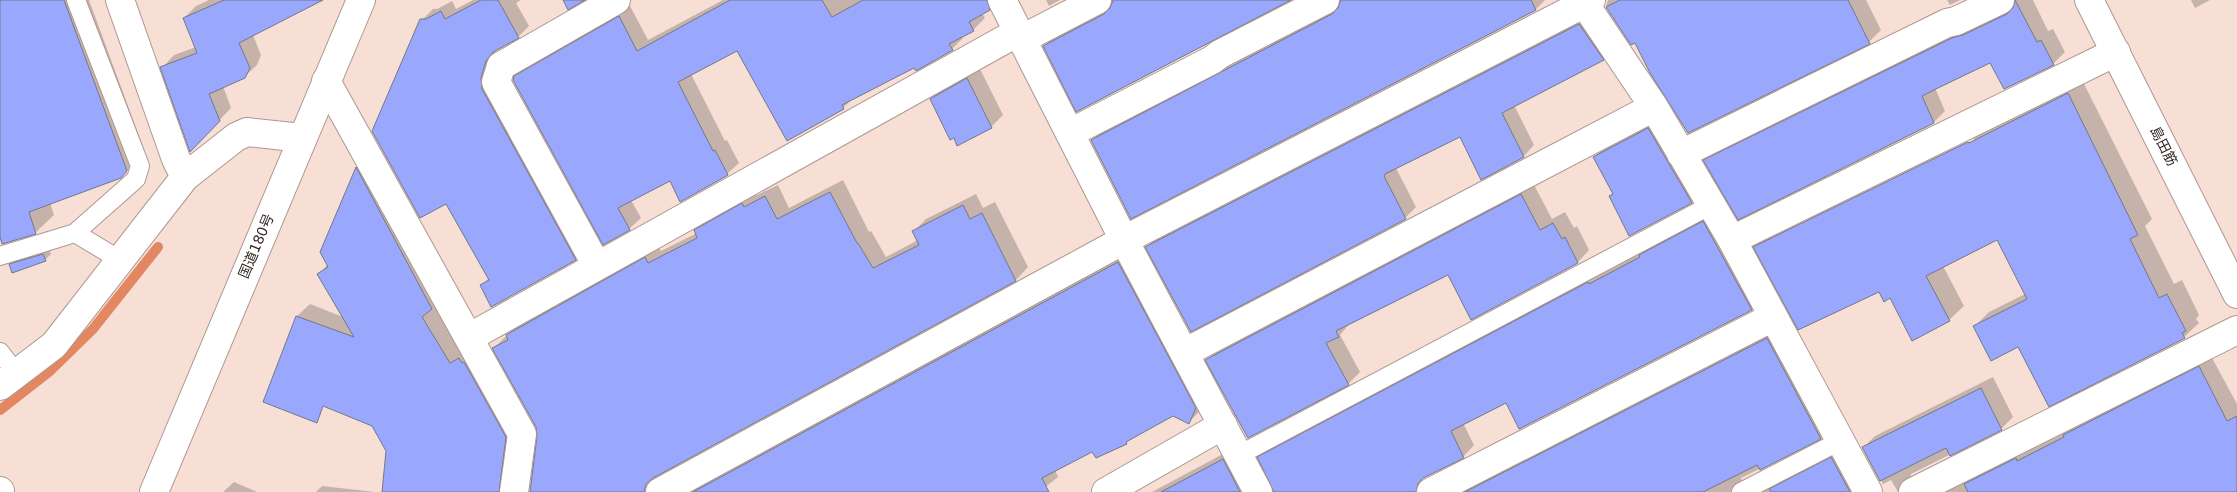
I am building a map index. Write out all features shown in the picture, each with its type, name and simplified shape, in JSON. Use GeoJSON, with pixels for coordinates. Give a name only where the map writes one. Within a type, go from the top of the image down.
{"type":"FeatureCollection","features":[{"type":"Feature","properties":{"kind":"main road"},"geometry":{"type":"LineString","coordinates":[[120,0],[176,159],[185,177]]}},
{"type":"Feature","properties":{"kind":"main road","name":"国道180号"},"geometry":{"type":"LineString","coordinates":[[154,492],[361,0]]}},
{"type":"Feature","properties":{"kind":"main road"},"geometry":{"type":"LineString","coordinates":[[597,266],[496,82],[501,66],[616,0]]}},
{"type":"Feature","properties":{"kind":"main road"},"geometry":{"type":"LineString","coordinates":[[1002,0],[1124,240],[1258,492]]}},
{"type":"Feature","properties":{"kind":"main road"},"geometry":{"type":"LineString","coordinates":[[470,337],[1020,35],[1097,0]]}},
{"type":"Feature","properties":{"kind":"main road"},"geometry":{"type":"LineString","coordinates":[[1070,133],[1324,0]]}},
{"type":"Feature","properties":{"kind":"main road"},"geometry":{"type":"LineString","coordinates":[[1681,154],[1947,23],[1956,22],[2000,0]]}},
{"type":"Feature","properties":{"kind":"main road","name":"島田筋"},"geometry":{"type":"LineString","coordinates":[[2089,0],[2237,294]]}},
{"type":"Feature","properties":{"kind":"main road"},"geometry":{"type":"LineString","coordinates":[[660,492],[1124,240],[1585,1],[1654,107],[1732,240],[1868,492]]}},
{"type":"Feature","properties":{"kind":"main road"},"geometry":{"type":"LineString","coordinates":[[1732,240],[2116,52]]}},
{"type":"Feature","properties":{"kind":"main road"},"geometry":{"type":"LineString","coordinates":[[326,81],[470,337],[522,434],[514,492]]}},
{"type":"Feature","properties":{"kind":"main road"},"geometry":{"type":"LineString","coordinates":[[1184,353],[1654,107]]}},
{"type":"Feature","properties":{"kind":"main road"},"geometry":{"type":"LineString","coordinates":[[9,380],[54,345],[185,177],[236,137],[247,132],[302,138]]}},
{"type":"Feature","properties":{"kind":"main road"},"geometry":{"type":"LineString","coordinates":[[1431,492],[1773,317]]}},
{"type":"Feature","properties":{"kind":"main road"},"geometry":{"type":"LineString","coordinates":[[1913,492],[2237,330]]}},
{"type":"Feature","properties":{"kind":"main road"},"geometry":{"type":"LineString","coordinates":[[1106,492],[1223,425]]}},
{"type":"Feature","properties":{"kind":"lane"},"geometry":{"type":"LineString","coordinates":[[0,256],[75,233],[136,179],[140,166],[76,0]]}},
{"type":"Feature","properties":{"kind":"lane"},"geometry":{"type":"LineString","coordinates":[[1239,456],[1711,205]]}},
{"type":"Feature","properties":{"kind":"lane"},"geometry":{"type":"LineString","coordinates":[[75,233],[120,260]]}},
{"type":"Feature","properties":{"kind":"lane"},"geometry":{"type":"LineString","coordinates":[[0,352],[9,380]]}},
{"type":"Feature","properties":{"kind":"lane"},"geometry":{"type":"LineString","coordinates":[[1741,492],[1840,441]]}},
{"type":"Feature","properties":{"kind":"building"},"geometry":{"type":"Polygon","coordinates":[[[0,0],[64,0],[127,171],[121,178],[29,212],[36,234],[2,244],[0,237],[0,0]]]}},
{"type":"Feature","properties":{"kind":"building"},"geometry":{"type":"Polygon","coordinates":[[[224,0],[323,0],[239,43],[250,68],[245,78],[209,94],[220,121],[190,152],[160,67],[197,53],[183,18],[224,0]]]}},
{"type":"Feature","properties":{"kind":"building"},"geometry":{"type":"Polygon","coordinates":[[[481,0],[498,0],[519,38],[493,52],[486,61],[481,78],[482,89],[576,260],[491,307],[480,285],[489,280],[446,204],[420,218],[372,131],[420,19],[426,19],[441,11],[445,19],[481,0]]]}},
{"type":"Feature","properties":{"kind":"building"},"geometry":{"type":"Polygon","coordinates":[[[563,0],[585,0],[568,10],[563,0]]]}},
{"type":"Feature","properties":{"kind":"building"},"geometry":{"type":"Polygon","coordinates":[[[730,0],[822,0],[832,17],[863,0],[987,0],[990,10],[969,22],[974,31],[949,44],[953,50],[916,71],[914,68],[842,105],[844,109],[787,141],[737,51],[678,82],[713,151],[715,150],[728,175],[680,202],[670,181],[618,208],[630,230],[603,245],[513,80],[514,76],[619,16],[637,51],[730,0]]]}},
{"type":"Feature","properties":{"kind":"building"},"geometry":{"type":"Polygon","coordinates":[[[1113,0],[1291,0],[1076,112],[1043,46],[1104,14],[1110,8],[1113,0]]]}},
{"type":"Feature","properties":{"kind":"building"},"geometry":{"type":"Polygon","coordinates":[[[1341,0],[1531,0],[1536,10],[1131,219],[1091,140],[1332,14],[1338,8],[1341,0]]]}},
{"type":"Feature","properties":{"kind":"building"},"geometry":{"type":"Polygon","coordinates":[[[1620,0],[1848,0],[1870,44],[1688,133],[1650,73],[1635,43],[1631,45],[1606,7],[1620,0]]]}},
{"type":"Feature","properties":{"kind":"building"},"geometry":{"type":"Polygon","coordinates":[[[2015,0],[2037,42],[2041,40],[2054,65],[2004,89],[1990,63],[1940,87],[1922,96],[1934,123],[1738,220],[1703,160],[1952,38],[1963,35],[2007,14],[2013,8],[2015,0]]]}},
{"type":"Feature","properties":{"kind":"building"},"geometry":{"type":"Polygon","coordinates":[[[1579,24],[1604,60],[1502,113],[1524,157],[1481,180],[1460,137],[1385,174],[1384,176],[1406,219],[1191,332],[1145,247],[1579,24]]]}},
{"type":"Feature","properties":{"kind":"building"},"geometry":{"type":"Polygon","coordinates":[[[967,78],[992,128],[957,146],[954,138],[950,140],[930,99],[967,78]]]}},
{"type":"Feature","properties":{"kind":"building"},"geometry":{"type":"Polygon","coordinates":[[[2068,93],[2138,235],[2130,239],[2159,298],[2167,294],[2186,331],[2182,333],[2185,338],[2049,407],[2018,347],[1991,361],[1973,326],[2027,299],[1997,240],[1926,276],[1950,321],[1912,341],[1890,298],[1884,302],[1879,292],[1798,330],[1753,247],[2068,93]]]}},
{"type":"Feature","properties":{"kind":"building"},"geometry":{"type":"Polygon","coordinates":[[[1648,128],[1692,203],[1629,236],[1609,196],[1613,194],[1593,157],[1648,128]]]}},
{"type":"Feature","properties":{"kind":"building"},"geometry":{"type":"Polygon","coordinates":[[[356,167],[432,309],[422,317],[450,363],[459,358],[462,363],[464,362],[506,437],[499,492],[382,492],[386,451],[372,426],[323,406],[317,423],[263,402],[296,316],[354,337],[317,274],[328,267],[320,252],[356,167]]]}},
{"type":"Feature","properties":{"kind":"building"},"geometry":{"type":"Polygon","coordinates":[[[830,192],[857,243],[873,268],[919,245],[912,231],[963,205],[970,219],[982,213],[1016,281],[653,478],[646,484],[644,492],[530,492],[537,436],[536,427],[492,348],[508,340],[506,335],[645,257],[648,263],[697,238],[694,230],[742,203],[744,207],[765,196],[777,219],[830,192]]]}},
{"type":"Feature","properties":{"kind":"building"},"geometry":{"type":"Polygon","coordinates":[[[1521,194],[1540,230],[1553,223],[1562,239],[1565,237],[1578,263],[1471,320],[1448,275],[1336,331],[1339,337],[1326,343],[1349,385],[1248,438],[1205,360],[1521,194]]]}},
{"type":"Feature","properties":{"kind":"building"},"geometry":{"type":"Polygon","coordinates":[[[1703,221],[1752,310],[1519,429],[1506,403],[1451,431],[1464,458],[1423,478],[1418,484],[1416,492],[1274,492],[1257,457],[1588,282],[1589,284],[1703,221]]]}},
{"type":"Feature","properties":{"kind":"building"},"geometry":{"type":"Polygon","coordinates":[[[43,254],[46,261],[12,273],[9,264],[43,254]]]}},
{"type":"Feature","properties":{"kind":"building"},"geometry":{"type":"Polygon","coordinates":[[[1118,262],[1196,408],[1189,424],[1173,416],[1126,442],[1127,444],[1096,458],[1092,452],[1042,478],[1049,492],[693,492],[1118,262]]]}},
{"type":"Feature","properties":{"kind":"building"},"geometry":{"type":"Polygon","coordinates":[[[1767,338],[1821,439],[1760,470],[1757,465],[1703,492],[1465,492],[1767,338]]]}},
{"type":"Feature","properties":{"kind":"building"},"geometry":{"type":"Polygon","coordinates":[[[2199,366],[2227,421],[2237,416],[2237,492],[1968,492],[1964,484],[2016,458],[2017,461],[2064,437],[2063,435],[2199,366]]]}},
{"type":"Feature","properties":{"kind":"building"},"geometry":{"type":"Polygon","coordinates":[[[1981,388],[2002,430],[1950,456],[1946,448],[1880,481],[1862,447],[1981,388]]]}},
{"type":"Feature","properties":{"kind":"building"},"geometry":{"type":"Polygon","coordinates":[[[1831,457],[1850,492],[1771,492],[1769,489],[1831,457]]]}},
{"type":"Feature","properties":{"kind":"building"},"geometry":{"type":"Polygon","coordinates":[[[1223,459],[1240,492],[1161,492],[1223,459]]]}},
{"type":"Feature","properties":{"kind":"waterway"},"geometry":{"type":"LineString","coordinates":[[0,410],[50,371],[93,329],[158,247]]}}]}
